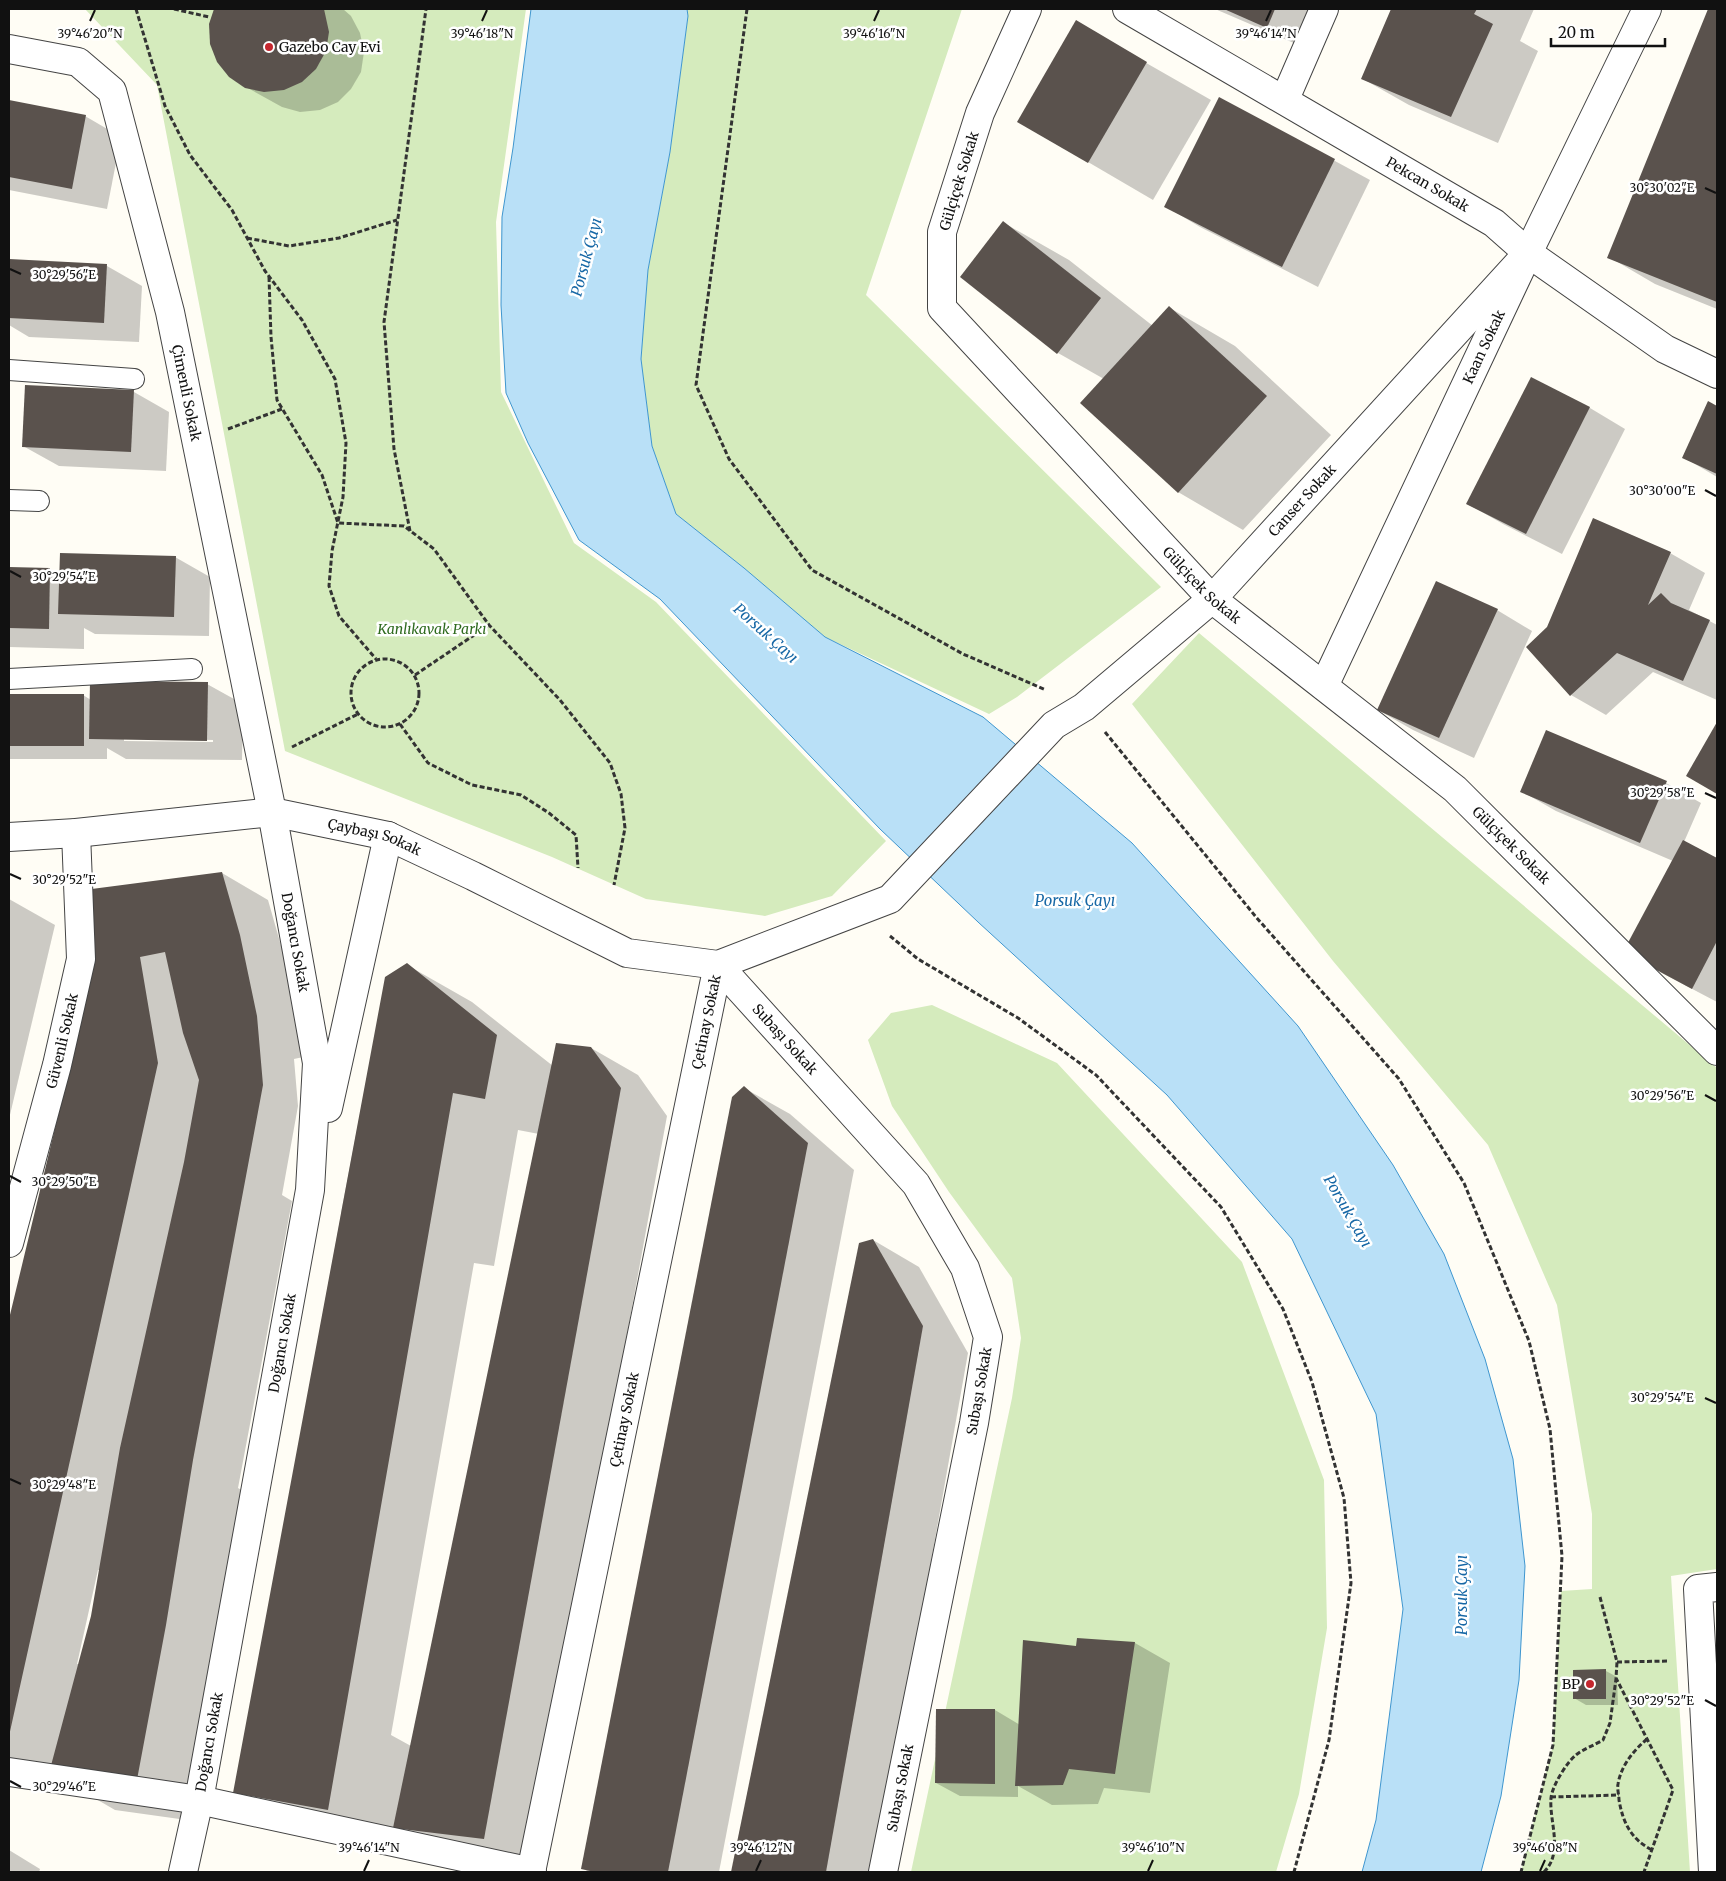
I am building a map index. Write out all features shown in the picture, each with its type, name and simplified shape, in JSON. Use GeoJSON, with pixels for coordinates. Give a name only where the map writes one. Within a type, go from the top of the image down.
{"type":"FeatureCollection","features":[{"type":"Feature","properties":{"kind":"street","name":"Gülçiçek Sokak"},"geometry":{"type":"LineString","coordinates":[[1027,9],[980,113],[942,232],[942,308],[1212,599],[1455,789],[1717,1051]]}},
{"type":"Feature","properties":{"kind":"street","name":"Pekcan Sokak"},"geometry":{"type":"LineString","coordinates":[[1127,9],[1285,99],[1494,223],[1528,253],[1665,350],[1717,374]]}},
{"type":"Feature","properties":{"kind":"street"},"geometry":{"type":"LineString","coordinates":[[1285,99],[1324,9]]}},
{"type":"Feature","properties":{"kind":"street","name":"Kaan Sokak"},"geometry":{"type":"LineString","coordinates":[[1324,686],[1528,253],[1647,9]]}},
{"type":"Feature","properties":{"kind":"street","name":"Çimenli Sokak"},"geometry":{"type":"LineString","coordinates":[[9,49],[78,62],[112,91],[170,312],[272,812]]}},
{"type":"Feature","properties":{"kind":"street","name":"Canser Sokak"},"geometry":{"type":"LineString","coordinates":[[859,910],[890,899],[1054,725],[1084,707],[1212,599],[1528,253]]}},
{"type":"Feature","properties":{"kind":"street","name":"Çaybaşı Sokak"},"geometry":{"type":"LineString","coordinates":[[9,837],[76,834],[272,812],[388,836],[627,953],[718,964]]}},
{"type":"Feature","properties":{"kind":"street","name":"Doğancı Sokak"},"geometry":{"type":"LineString","coordinates":[[183,1872],[199,1800],[310,1190],[317,1063],[272,812]]}},
{"type":"Feature","properties":{"kind":"street","name":"Güvenli Sokak"},"geometry":{"type":"LineString","coordinates":[[9,1243],[57,1065],[80,959],[76,834]]}},
{"type":"Feature","properties":{"kind":"street"},"geometry":{"type":"LineString","coordinates":[[310,1190],[388,836]]}},
{"type":"Feature","properties":{"kind":"street"},"geometry":{"type":"LineString","coordinates":[[718,964],[859,910]]}},
{"type":"Feature","properties":{"kind":"street","name":"Çetinay Sokak"},"geometry":{"type":"LineString","coordinates":[[531,1872],[718,964]]}},
{"type":"Feature","properties":{"kind":"street","name":"Subaşı Sokak"},"geometry":{"type":"LineString","coordinates":[[718,964],[916,1184],[965,1268],[988,1337],[974,1423],[883,1872]]}},
{"type":"Feature","properties":{"kind":"street"},"geometry":{"type":"LineString","coordinates":[[1707,1588],[1701,1660],[1713,1872]]}},
{"type":"Feature","properties":{"kind":"street"},"geometry":{"type":"LineString","coordinates":[[9,1772],[199,1800],[531,1872]]}},
{"type":"Feature","properties":{"kind":"lane"},"geometry":{"type":"LineString","coordinates":[[9,370],[134,378]]}},
{"type":"Feature","properties":{"kind":"lane"},"geometry":{"type":"LineString","coordinates":[[9,500],[39,501]]}},
{"type":"Feature","properties":{"kind":"lane"},"geometry":{"type":"LineString","coordinates":[[9,679],[192,670]]}},
{"type":"Feature","properties":{"kind":"path"},"geometry":{"type":"LineString","coordinates":[[136,9],[164,106],[190,155],[232,210],[269,277],[302,320],[335,379],[346,443],[343,497],[332,551],[330,586],[339,616],[376,659]]}},
{"type":"Feature","properties":{"kind":"path"},"geometry":{"type":"LineString","coordinates":[[174,9],[209,17]]}},
{"type":"Feature","properties":{"kind":"path"},"geometry":{"type":"LineString","coordinates":[[410,531],[394,449],[384,322],[426,9]]}},
{"type":"Feature","properties":{"kind":"path"},"geometry":{"type":"LineString","coordinates":[[747,9],[696,385],[729,459],[812,570],[963,654],[1084,707],[1256,917],[1399,1079],[1464,1183],[1529,1341],[1550,1429],[1562,1556],[1553,1745],[1521,1872]]}},
{"type":"Feature","properties":{"kind":"path"},"geometry":{"type":"LineString","coordinates":[[247,238],[289,246],[339,238],[398,220]]}},
{"type":"Feature","properties":{"kind":"path"},"geometry":{"type":"LineString","coordinates":[[269,277],[277,400],[322,475],[338,523]]}},
{"type":"Feature","properties":{"kind":"path"},"geometry":{"type":"LineString","coordinates":[[224,430],[282,409]]}},
{"type":"Feature","properties":{"kind":"path"},"geometry":{"type":"LineString","coordinates":[[338,523],[404,526],[434,549],[489,625],[560,700],[610,762],[621,794],[625,828],[614,885]]}},
{"type":"Feature","properties":{"kind":"path"},"geometry":{"type":"LineString","coordinates":[[415,675],[489,625]]}},
{"type":"Feature","properties":{"kind":"path"},"geometry":{"type":"LineString","coordinates":[[376,659],[398,660],[415,675],[419,685],[418,702],[410,717],[400,724],[388,727],[366,722],[352,704],[352,681],[358,671],[376,659]]}},
{"type":"Feature","properties":{"kind":"path"},"geometry":{"type":"LineString","coordinates":[[285,751],[358,714]]}},
{"type":"Feature","properties":{"kind":"path"},"geometry":{"type":"LineString","coordinates":[[400,724],[428,763],[472,785],[520,795],[549,813],[576,835],[578,868]]}},
{"type":"Feature","properties":{"kind":"path"},"geometry":{"type":"LineString","coordinates":[[859,910],[918,959],[1018,1018],[1096,1075],[1221,1207],[1283,1309],[1312,1382],[1344,1498],[1351,1583],[1329,1740],[1294,1872]]}},
{"type":"Feature","properties":{"kind":"path"},"geometry":{"type":"LineString","coordinates":[[1544,1872],[1548,1869],[1554,1852],[1551,1797],[1557,1780],[1576,1755],[1603,1740],[1610,1723],[1617,1662],[1600,1597]]}},
{"type":"Feature","properties":{"kind":"path"},"geometry":{"type":"LineString","coordinates":[[1617,1662],[1701,1660]]}},
{"type":"Feature","properties":{"kind":"path"},"geometry":{"type":"LineString","coordinates":[[1616,1678],[1673,1790],[1644,1872]]}},
{"type":"Feature","properties":{"kind":"path"},"geometry":{"type":"LineString","coordinates":[[1647,1738],[1637,1747],[1625,1763],[1617,1785],[1627,1829],[1641,1844],[1652,1850]]}},
{"type":"Feature","properties":{"kind":"path"},"geometry":{"type":"LineString","coordinates":[[1551,1797],[1619,1795]]}},
{"type":"Feature","properties":{"kind":"green space","name":"Kanlıkavak Parkı"},"geometry":{"type":"Polygon","coordinates":[[[85,9],[526,9],[496,222],[501,392],[574,543],[656,602],[886,841],[832,896],[765,916],[646,899],[552,857],[285,751],[157,85],[85,9]]]}},
{"type":"Feature","properties":{"kind":"green space"},"geometry":{"type":"Polygon","coordinates":[[[687,9],[962,9],[866,295],[1161,587],[1017,697],[989,714],[825,637],[744,568],[676,514],[652,446],[641,359],[648,270],[670,152],[688,16],[687,9]]]}},
{"type":"Feature","properties":{"kind":"green space"},"geometry":{"type":"Polygon","coordinates":[[[1199,633],[1717,1068],[1717,1569],[1671,1576],[1690,1872],[1521,1872],[1553,1745],[1561,1591],[1592,1589],[1592,1514],[1557,1305],[1488,1145],[1333,961],[1132,704],[1199,633]]]}},
{"type":"Feature","properties":{"kind":"green space"},"geometry":{"type":"Polygon","coordinates":[[[932,1005],[1057,1063],[1242,1262],[1324,1480],[1327,1628],[1299,1794],[1276,1872],[911,1872],[1012,1398],[1021,1338],[1012,1278],[949,1192],[892,1106],[868,1040],[891,1013],[932,1005]]]}},
{"type":"Feature","properties":{"kind":"water","name":"Porsuk Çayı"},"geometry":{"type":"Polygon","coordinates":[[[531,9],[687,9],[688,16],[670,152],[648,270],[641,359],[652,446],[676,514],[744,568],[825,637],[983,717],[1132,843],[1298,1026],[1393,1165],[1444,1254],[1485,1359],[1513,1459],[1525,1566],[1519,1680],[1501,1796],[1481,1872],[1362,1872],[1376,1820],[1403,1609],[1376,1414],[1292,1239],[1167,1095],[978,922],[880,829],[660,599],[579,540],[528,443],[506,393],[501,305],[502,217],[531,9]]]}},
{"type":"Feature","properties":{"kind":"building","name":"Gazebo Cay Evi"},"geometry":{"type":"Polygon","coordinates":[[[214,9],[324,9],[329,32],[326,51],[316,69],[302,82],[284,90],[264,92],[245,88],[229,77],[217,62],[210,44],[209,24],[214,9]]]}},
{"type":"Feature","properties":{"kind":"building"},"geometry":{"type":"Polygon","coordinates":[[[1224,9],[1275,9],[1267,28],[1224,9]]]}},
{"type":"Feature","properties":{"kind":"building"},"geometry":{"type":"Polygon","coordinates":[[[1391,9],[1477,9],[1474,14],[1493,24],[1451,117],[1361,79],[1391,9]]]}},
{"type":"Feature","properties":{"kind":"building"},"geometry":{"type":"Polygon","coordinates":[[[1708,9],[1717,9],[1717,302],[1607,258],[1708,9]]]}},
{"type":"Feature","properties":{"kind":"building"},"geometry":{"type":"Polygon","coordinates":[[[1076,20],[1147,62],[1088,163],[1017,122],[1076,20]]]}},
{"type":"Feature","properties":{"kind":"building"},"geometry":{"type":"Polygon","coordinates":[[[1219,97],[1335,159],[1282,267],[1164,207],[1219,97]]]}},
{"type":"Feature","properties":{"kind":"building"},"geometry":{"type":"Polygon","coordinates":[[[9,100],[86,115],[72,189],[9,177],[9,100]]]}},
{"type":"Feature","properties":{"kind":"building"},"geometry":{"type":"Polygon","coordinates":[[[1003,221],[1101,298],[1057,354],[960,277],[1003,221]]]}},
{"type":"Feature","properties":{"kind":"building"},"geometry":{"type":"Polygon","coordinates":[[[9,259],[107,264],[104,323],[9,318],[9,259]]]}},
{"type":"Feature","properties":{"kind":"building"},"geometry":{"type":"Polygon","coordinates":[[[1169,306],[1267,396],[1178,493],[1080,403],[1169,306]]]}},
{"type":"Feature","properties":{"kind":"building"},"geometry":{"type":"Polygon","coordinates":[[[1531,377],[1590,407],[1526,534],[1466,504],[1531,377]]]}},
{"type":"Feature","properties":{"kind":"building"},"geometry":{"type":"Polygon","coordinates":[[[25,385],[134,390],[131,452],[22,447],[25,385]]]}},
{"type":"Feature","properties":{"kind":"building"},"geometry":{"type":"Polygon","coordinates":[[[1708,401],[1717,406],[1717,474],[1682,458],[1708,401]]]}},
{"type":"Feature","properties":{"kind":"building"},"geometry":{"type":"Polygon","coordinates":[[[1593,518],[1671,552],[1648,605],[1661,593],[1671,603],[1710,620],[1683,681],[1617,653],[1570,696],[1526,647],[1547,627],[1593,518]]]}},
{"type":"Feature","properties":{"kind":"building"},"geometry":{"type":"Polygon","coordinates":[[[60,553],[176,556],[174,617],[58,614],[60,553]]]}},
{"type":"Feature","properties":{"kind":"building"},"geometry":{"type":"Polygon","coordinates":[[[9,567],[50,568],[49,629],[9,628],[9,567]]]}},
{"type":"Feature","properties":{"kind":"building"},"geometry":{"type":"Polygon","coordinates":[[[1436,581],[1498,609],[1439,738],[1377,710],[1436,581]]]}},
{"type":"Feature","properties":{"kind":"building"},"geometry":{"type":"Polygon","coordinates":[[[90,681],[208,682],[207,741],[89,739],[90,681]]]}},
{"type":"Feature","properties":{"kind":"building"},"geometry":{"type":"Polygon","coordinates":[[[9,694],[84,694],[84,746],[9,746],[9,694]]]}},
{"type":"Feature","properties":{"kind":"building"},"geometry":{"type":"Polygon","coordinates":[[[1717,722],[1717,794],[1686,776],[1717,722]]]}},
{"type":"Feature","properties":{"kind":"building"},"geometry":{"type":"Polygon","coordinates":[[[1546,730],[1667,781],[1640,843],[1520,792],[1546,730]]]}},
{"type":"Feature","properties":{"kind":"building"},"geometry":{"type":"Polygon","coordinates":[[[1683,840],[1717,858],[1717,941],[1692,989],[1623,952],[1683,840]]]}},
{"type":"Feature","properties":{"kind":"building"},"geometry":{"type":"Polygon","coordinates":[[[222,872],[240,935],[257,1016],[263,1085],[193,1460],[166,1625],[136,1785],[49,1773],[91,1616],[120,1448],[184,1162],[199,1080],[183,1033],[165,952],[140,957],[158,1063],[9,1736],[9,1319],[89,987],[84,890],[222,872]]]}},
{"type":"Feature","properties":{"kind":"building"},"geometry":{"type":"Polygon","coordinates":[[[407,963],[497,1035],[485,1099],[453,1093],[328,1810],[233,1793],[385,977],[407,963]]]}},
{"type":"Feature","properties":{"kind":"building"},"geometry":{"type":"Polygon","coordinates":[[[556,1043],[591,1047],[621,1088],[484,1839],[393,1828],[556,1043]]]}},
{"type":"Feature","properties":{"kind":"building"},"geometry":{"type":"Polygon","coordinates":[[[744,1086],[808,1143],[668,1872],[595,1872],[581,1869],[732,1097],[744,1086]]]}},
{"type":"Feature","properties":{"kind":"building"},"geometry":{"type":"Polygon","coordinates":[[[873,1239],[923,1326],[826,1872],[731,1872],[859,1243],[873,1239]]]}},
{"type":"Feature","properties":{"kind":"building"},"geometry":{"type":"Polygon","coordinates":[[[1077,1638],[1135,1642],[1115,1774],[1069,1769],[1063,1785],[1015,1786],[1023,1640],[1076,1646],[1077,1638]]]}},
{"type":"Feature","properties":{"kind":"building","name":"BP"},"geometry":{"type":"Polygon","coordinates":[[[1606,1669],[1606,1699],[1573,1699],[1573,1670],[1606,1669]]]}},
{"type":"Feature","properties":{"kind":"building"},"geometry":{"type":"Polygon","coordinates":[[[936,1709],[995,1709],[995,1784],[935,1783],[936,1709]]]}},
{"type":"Feature","properties":{"kind":"place","name":"Gazebo Cay Evi"},"geometry":{"type":"Point","coordinates":[269,47]}},
{"type":"Feature","properties":{"kind":"place","name":"BP"},"geometry":{"type":"Point","coordinates":[1590,1684]}}]}
